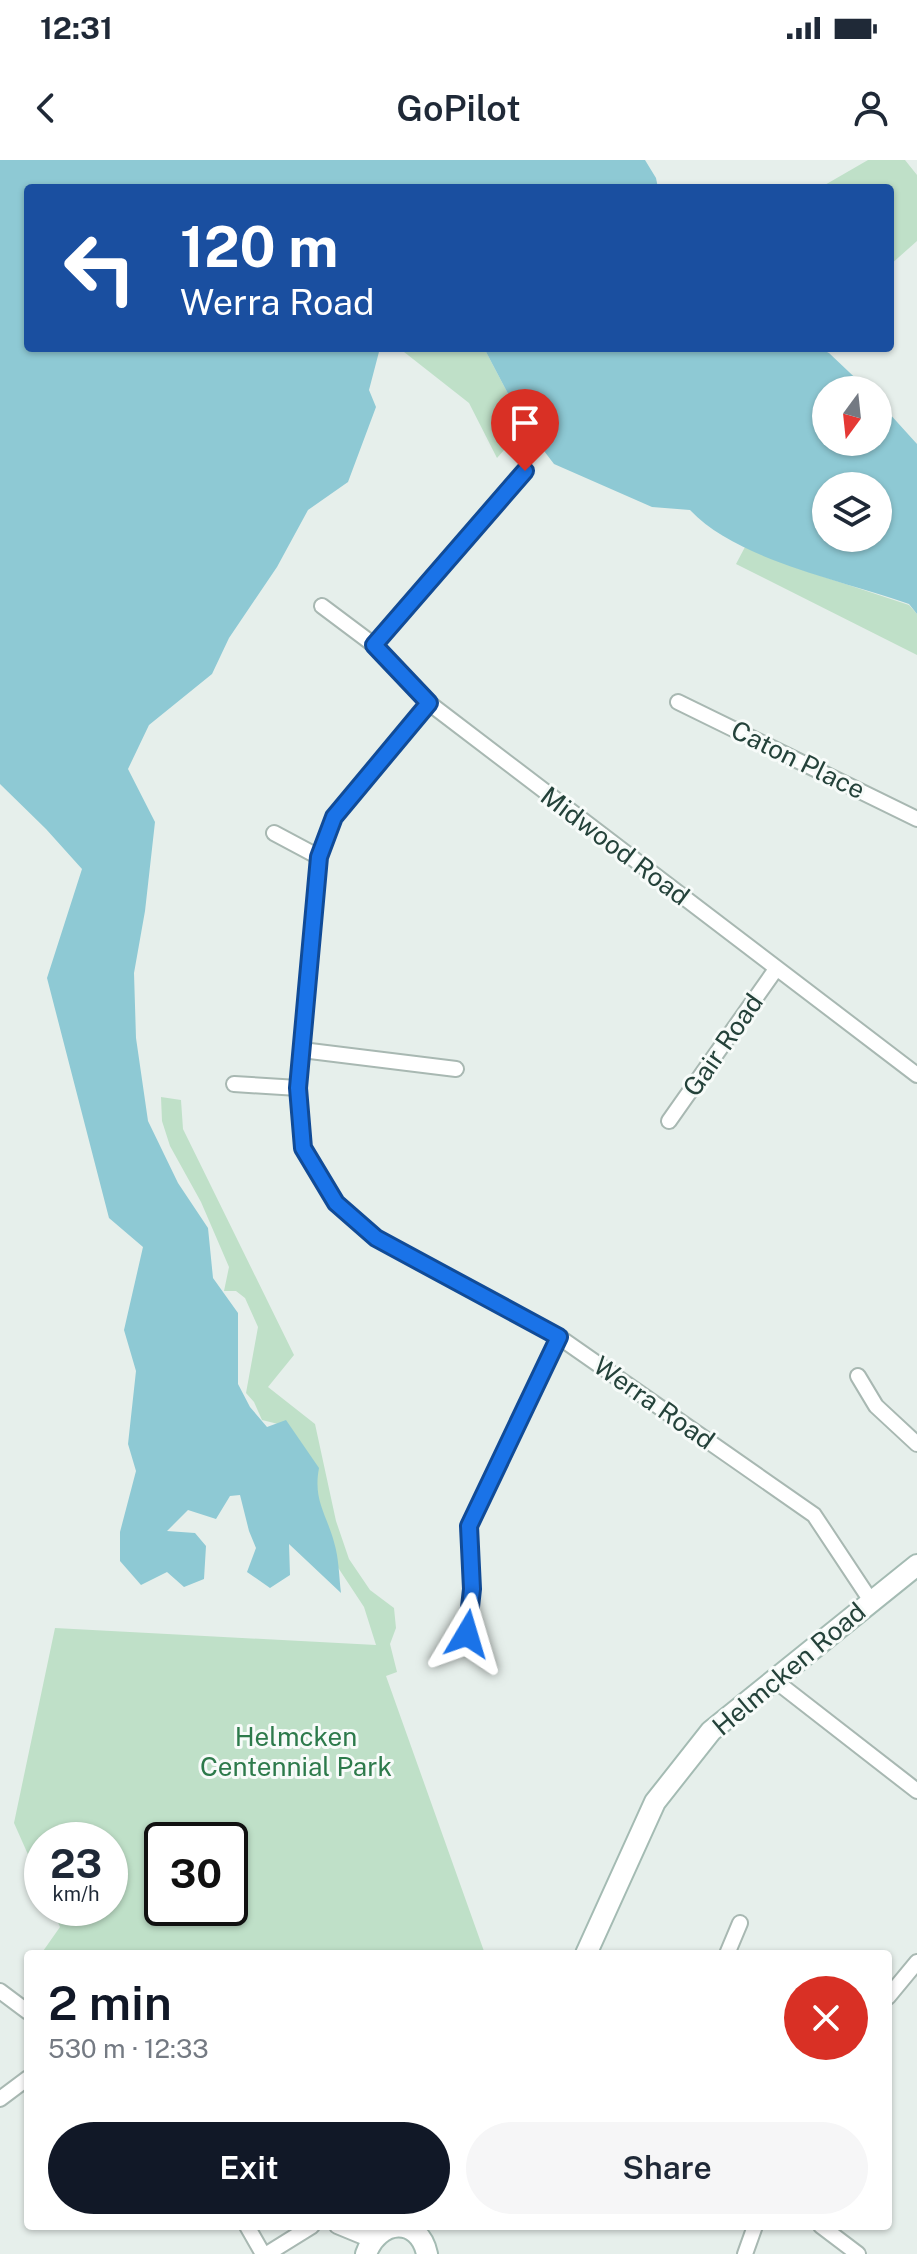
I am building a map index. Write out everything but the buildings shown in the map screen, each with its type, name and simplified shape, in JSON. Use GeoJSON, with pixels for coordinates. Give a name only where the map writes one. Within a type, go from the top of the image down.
{"type":"FeatureCollection","features":[{"type":"Feature","properties":{"kind":"main road","name":"Helmcken Road"},"geometry":{"type":"LineString","coordinates":[[588,1950],[655,1802],[711,1731],[917,1565]]}},
{"type":"Feature","properties":{"kind":"main road"},"geometry":{"type":"LineString","coordinates":[[370,2238],[389,2230]]}},
{"type":"Feature","properties":{"kind":"street"},"geometry":{"type":"LineString","coordinates":[[374,645],[525,471]]}},
{"type":"Feature","properties":{"kind":"street","name":"Midwood Road"},"geometry":{"type":"LineString","coordinates":[[322,606],[374,645],[429,703],[917,1075]]}},
{"type":"Feature","properties":{"kind":"street","name":"Caton Place"},"geometry":{"type":"LineString","coordinates":[[678,702],[917,819]]}},
{"type":"Feature","properties":{"kind":"street","name":"Werra Road"},"geometry":{"type":"LineString","coordinates":[[429,703],[334,817],[319,857],[298,1088],[303,1148],[336,1203],[376,1238],[559,1337],[814,1515],[871,1601]]}},
{"type":"Feature","properties":{"kind":"street"},"geometry":{"type":"LineString","coordinates":[[274,833],[319,857]]}},
{"type":"Feature","properties":{"kind":"street","name":"Gair Road"},"geometry":{"type":"LineString","coordinates":[[669,1121],[776,969]]}},
{"type":"Feature","properties":{"kind":"street"},"geometry":{"type":"LineString","coordinates":[[302,1050],[456,1069]]}},
{"type":"Feature","properties":{"kind":"street"},"geometry":{"type":"LineString","coordinates":[[234,1084],[298,1088]]}},
{"type":"Feature","properties":{"kind":"street"},"geometry":{"type":"LineString","coordinates":[[467,1634],[472,1589],[469,1526],[559,1337]]}},
{"type":"Feature","properties":{"kind":"street"},"geometry":{"type":"LineString","coordinates":[[858,1376],[876,1406],[917,1444]]}},
{"type":"Feature","properties":{"kind":"street"},"geometry":{"type":"LineString","coordinates":[[773,1679],[917,1791]]}},
{"type":"Feature","properties":{"kind":"street"},"geometry":{"type":"LineString","coordinates":[[729,1950],[740,1923]]}},
{"type":"Feature","properties":{"kind":"street"},"geometry":{"type":"LineString","coordinates":[[892,1992],[917,1962]]}},
{"type":"Feature","properties":{"kind":"street"},"geometry":{"type":"LineString","coordinates":[[0,1991],[24,2009]]}},
{"type":"Feature","properties":{"kind":"street"},"geometry":{"type":"LineString","coordinates":[[0,2099],[24,2081]]}},
{"type":"Feature","properties":{"kind":"street"},"geometry":{"type":"LineString","coordinates":[[250,2230],[265,2254],[305,2230]]}},
{"type":"Feature","properties":{"kind":"street"},"geometry":{"type":"LineString","coordinates":[[348,2230],[370,2238]]}},
{"type":"Feature","properties":{"kind":"street"},"geometry":{"type":"LineString","coordinates":[[745,2254],[754,2230]]}},
{"type":"Feature","properties":{"kind":"street"},"geometry":{"type":"LineString","coordinates":[[826,2230],[858,2254]]}},
{"type":"Feature","properties":{"kind":"green space"},"geometry":{"type":"Polygon","coordinates":[[[868,160],[905,160],[917,175],[917,241],[894,261],[894,184],[826,184],[868,160]]]}},
{"type":"Feature","properties":{"kind":"green space"},"geometry":{"type":"Polygon","coordinates":[[[404,352],[486,352],[525,426],[497,458],[469,403],[404,352]]]}},
{"type":"Feature","properties":{"kind":"green space"},"geometry":{"type":"Polygon","coordinates":[[[745,547],[797,568],[909,605],[917,614],[917,655],[736,564],[745,547]]]}},
{"type":"Feature","properties":{"kind":"green space","name":"Helmcken Centennial Park"},"geometry":{"type":"Polygon","coordinates":[[[161,1097],[181,1100],[183,1129],[294,1355],[268,1387],[315,1424],[336,1521],[349,1559],[370,1590],[394,1608],[396,1628],[390,1644],[397,1672],[386,1676],[484,1950],[44,1950],[60,1926],[128,1926],[128,1822],[24,1822],[24,1846],[14,1823],[55,1628],[376,1645],[364,1607],[337,1566],[278,1424],[262,1420],[246,1393],[258,1327],[245,1298],[236,1291],[224,1291],[229,1267],[201,1202],[170,1146],[162,1121],[161,1097]]]}},
{"type":"Feature","properties":{"kind":"water"},"geometry":{"type":"Polygon","coordinates":[[[0,160],[645,160],[657,184],[24,184],[24,352],[379,352],[369,390],[376,407],[348,482],[308,510],[277,567],[229,638],[212,674],[149,725],[128,769],[155,822],[134,973],[136,1038],[148,1121],[178,1183],[208,1228],[213,1278],[238,1313],[238,1384],[250,1407],[267,1427],[286,1420],[319,1468],[319,1498],[336,1548],[341,1593],[289,1544],[290,1575],[270,1588],[247,1572],[256,1548],[240,1495],[230,1496],[216,1519],[188,1510],[167,1531],[195,1533],[206,1546],[204,1579],[184,1587],[167,1572],[141,1585],[120,1561],[120,1532],[136,1471],[128,1444],[136,1371],[124,1330],[143,1247],[109,1218],[47,978],[82,869],[0,784],[0,160]]]}},
{"type":"Feature","properties":{"kind":"water"},"geometry":{"type":"Polygon","coordinates":[[[486,352],[829,353],[853,376],[812,376],[812,456],[892,456],[892,416],[917,444],[917,614],[909,604],[763,556],[710,528],[690,510],[652,507],[554,464],[525,426],[486,352]]]}},
{"type":"Feature","properties":{"kind":"route"},"geometry":{"type":"LineString","coordinates":[[467,1634],[472,1589],[469,1526],[559,1337],[376,1238],[336,1203],[303,1148],[298,1088],[319,857],[334,817],[429,703],[374,645],[525,471]]}}]}
